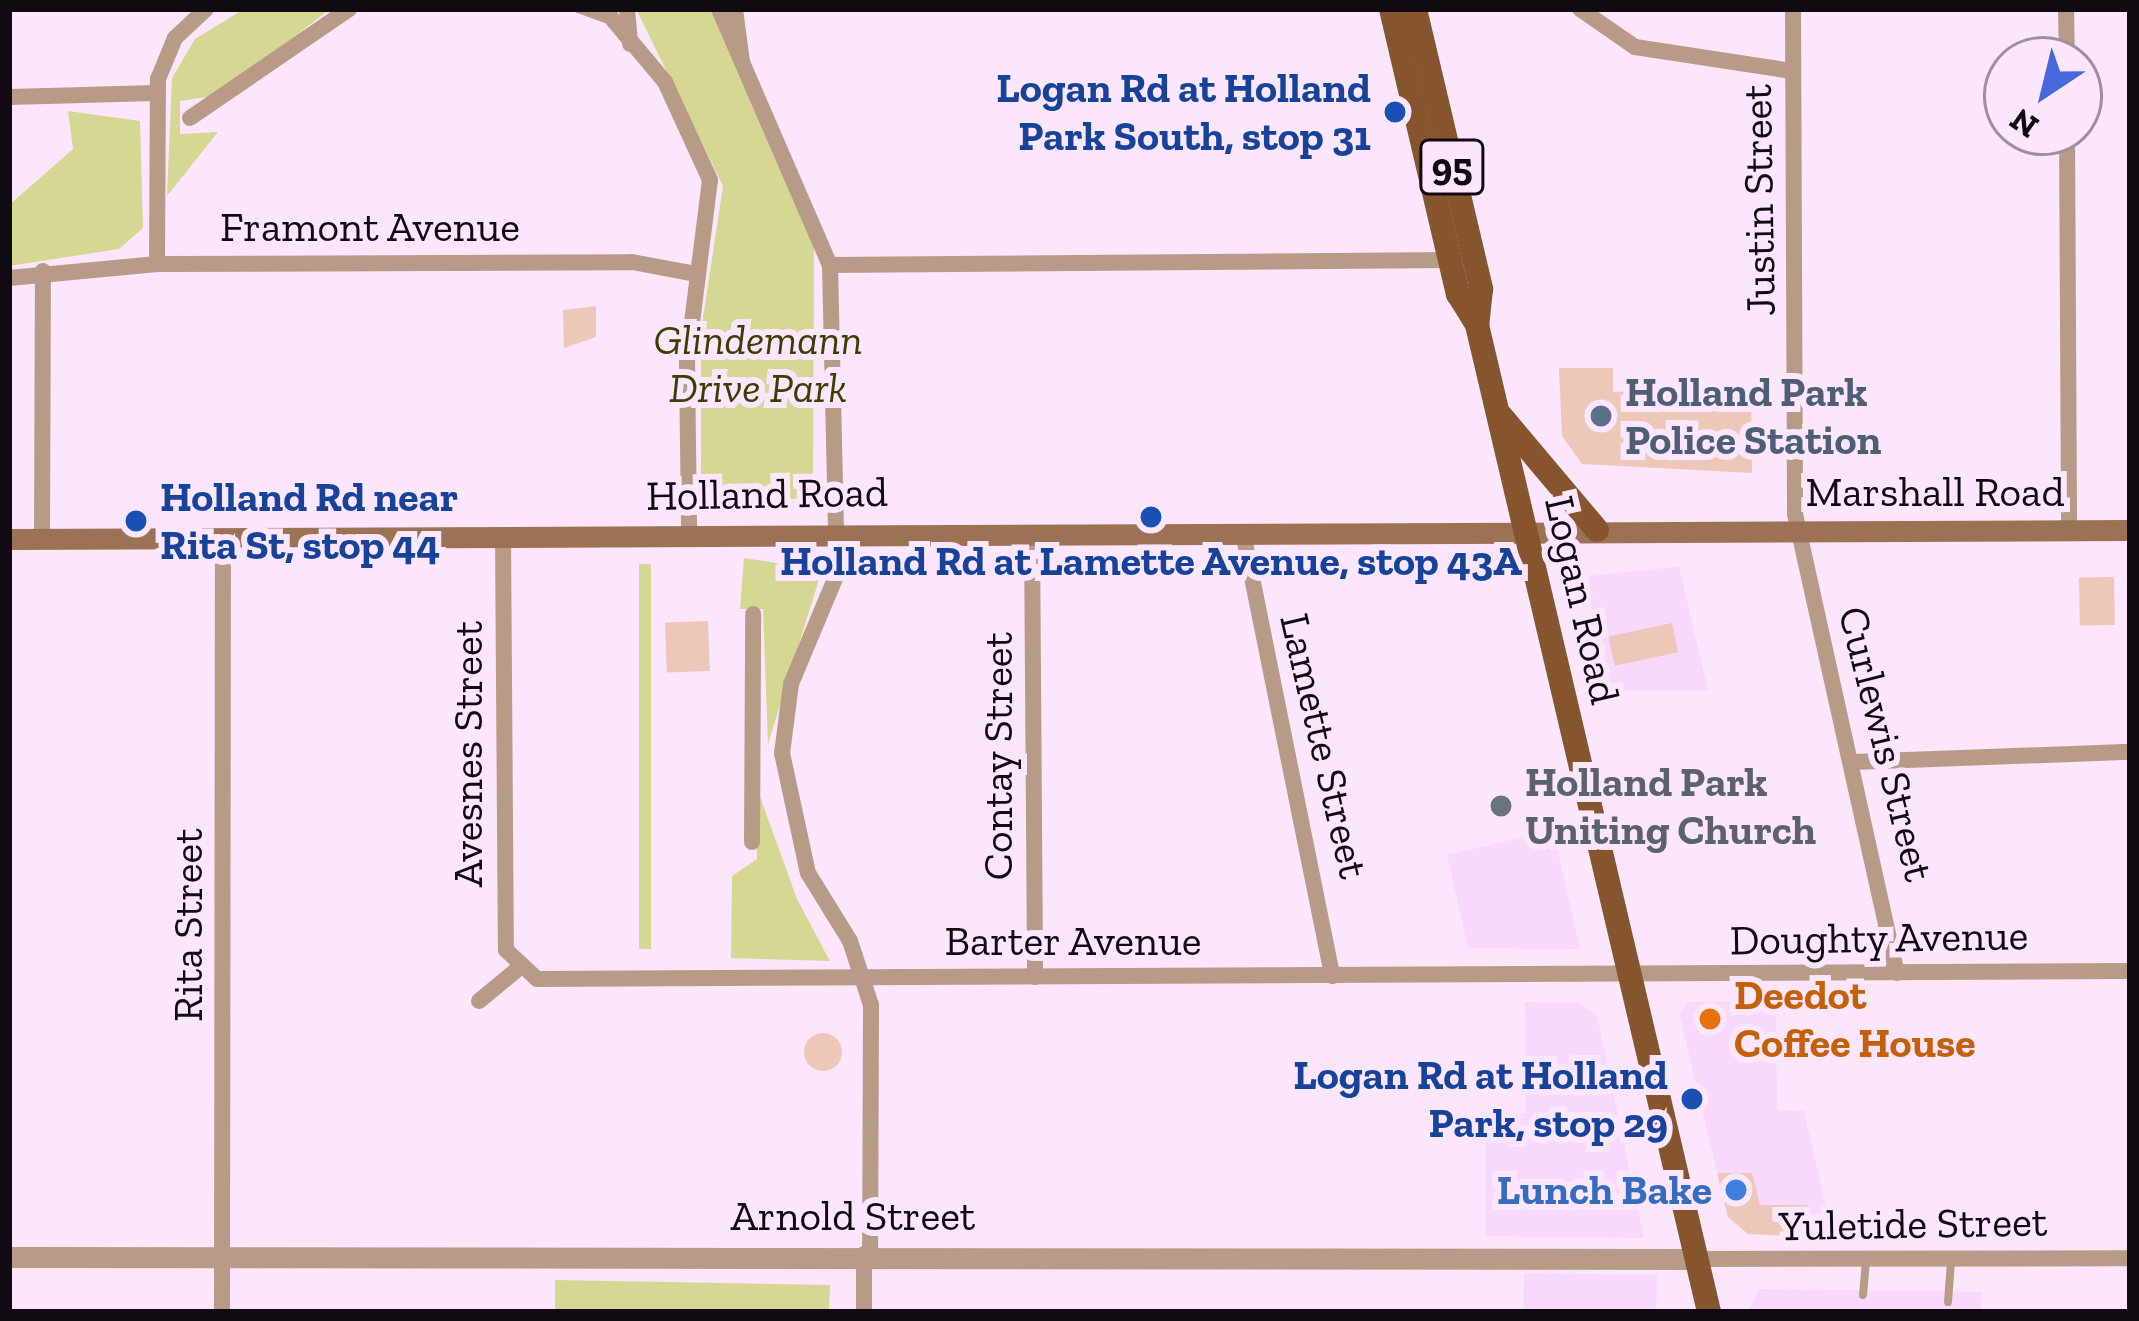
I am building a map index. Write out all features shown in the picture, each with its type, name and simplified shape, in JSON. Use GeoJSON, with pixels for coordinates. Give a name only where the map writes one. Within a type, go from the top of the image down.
{"type":"FeatureCollection","features":[{"type":"Feature","properties":{"kind":"main road","name":"Logan Road"},"geometry":{"type":"LineString","coordinates":[[1391,9],[1450,260],[1478,325],[1709,1312]]}},
{"type":"Feature","properties":{"kind":"main road","name":"Logan Road"},"geometry":{"type":"LineString","coordinates":[[1414,9],[1481,289],[1478,325]]}},
{"type":"Feature","properties":{"kind":"main road"},"geometry":{"type":"LineString","coordinates":[[1499,415],[1597,530]]}},
{"type":"Feature","properties":{"kind":"main road","name":"Holland Road"},"geometry":{"type":"LineString","coordinates":[[9,539],[836,530],[1032,534],[1526,530]]}},
{"type":"Feature","properties":{"kind":"main road","name":"Marshall Road"},"geometry":{"type":"LineString","coordinates":[[1526,530],[2130,530]]}},
{"type":"Feature","properties":{"kind":"street"},"geometry":{"type":"LineString","coordinates":[[190,118],[349,9]]}},
{"type":"Feature","properties":{"kind":"street"},"geometry":{"type":"LineString","coordinates":[[627,9],[630,45]]}},
{"type":"Feature","properties":{"kind":"street"},"geometry":{"type":"LineString","coordinates":[[719,9],[830,265],[838,574],[791,684],[782,760],[808,873],[865,976],[864,1312]]}},
{"type":"Feature","properties":{"kind":"street"},"geometry":{"type":"LineString","coordinates":[[735,9],[744,68]]}},
{"type":"Feature","properties":{"kind":"street"},"geometry":{"type":"LineString","coordinates":[[1580,9],[1635,46],[1679,60],[1792,71]]}},
{"type":"Feature","properties":{"kind":"street","name":"Justin Street"},"geometry":{"type":"LineString","coordinates":[[1793,9],[1798,533]]}},
{"type":"Feature","properties":{"kind":"street"},"geometry":{"type":"LineString","coordinates":[[157,264],[156,93],[171,44],[200,11]]}},
{"type":"Feature","properties":{"kind":"street"},"geometry":{"type":"LineString","coordinates":[[605,14],[665,82],[708,171],[697,274],[689,531]]}},
{"type":"Feature","properties":{"kind":"street"},"geometry":{"type":"LineString","coordinates":[[9,97],[156,93]]}},
{"type":"Feature","properties":{"kind":"street"},"geometry":{"type":"LineString","coordinates":[[2067,156],[2069,530]]}},
{"type":"Feature","properties":{"kind":"street"},"geometry":{"type":"LineString","coordinates":[[830,265],[1450,260]]}},
{"type":"Feature","properties":{"kind":"street","name":"Framont Avenue"},"geometry":{"type":"LineString","coordinates":[[9,278],[43,271],[157,264],[638,262],[697,274]]}},
{"type":"Feature","properties":{"kind":"street"},"geometry":{"type":"LineString","coordinates":[[42,539],[43,271]]}},
{"type":"Feature","properties":{"kind":"street","name":"Lamette Street"},"geometry":{"type":"LineString","coordinates":[[1243,533],[1332,976]]}},
{"type":"Feature","properties":{"kind":"street","name":"Curlewis Street"},"geometry":{"type":"LineString","coordinates":[[1798,533],[1898,973]]}},
{"type":"Feature","properties":{"kind":"street","name":"Contay Street"},"geometry":{"type":"LineString","coordinates":[[1032,534],[1035,977]]}},
{"type":"Feature","properties":{"kind":"street","name":"Avesnes Street"},"geometry":{"type":"LineString","coordinates":[[503,536],[504,921],[519,968]]}},
{"type":"Feature","properties":{"kind":"street","name":"Rita Street"},"geometry":{"type":"LineString","coordinates":[[223,538],[223,1312]]}},
{"type":"Feature","properties":{"kind":"street"},"geometry":{"type":"LineString","coordinates":[[752,842],[753,614]]}},
{"type":"Feature","properties":{"kind":"street"},"geometry":{"type":"LineString","coordinates":[[1853,762],[2130,752]]}},
{"type":"Feature","properties":{"kind":"street"},"geometry":{"type":"LineString","coordinates":[[753,761],[782,760]]}},
{"type":"Feature","properties":{"kind":"street"},"geometry":{"type":"LineString","coordinates":[[479,1001],[519,968]]}},
{"type":"Feature","properties":{"kind":"street","name":"Barter Avenue"},"geometry":{"type":"LineString","coordinates":[[519,968],[537,979],[1630,976]]}},
{"type":"Feature","properties":{"kind":"street","name":"Doughty Avenue"},"geometry":{"type":"LineString","coordinates":[[1630,976],[2130,971]]}},
{"type":"Feature","properties":{"kind":"street","name":"Arnold Street"},"geometry":{"type":"LineString","coordinates":[[9,1257],[867,1254],[1697,1259]]}},
{"type":"Feature","properties":{"kind":"street","name":"Yuletide Street"},"geometry":{"type":"LineString","coordinates":[[1697,1259],[2130,1258]]}},
{"type":"Feature","properties":{"kind":"lane"},"geometry":{"type":"LineString","coordinates":[[578,9],[605,14]]}},
{"type":"Feature","properties":{"kind":"lane"},"geometry":{"type":"LineString","coordinates":[[1864,1295],[1866,1259]]}},
{"type":"Feature","properties":{"kind":"lane"},"geometry":{"type":"LineString","coordinates":[[1948,1302],[1952,1259]]}},
{"type":"Feature","properties":{"kind":"shaded area"},"geometry":{"type":"Polygon","coordinates":[[[1679,567],[1708,690],[1606,690],[1585,576],[1679,567]]]}},
{"type":"Feature","properties":{"kind":"shaded area"},"geometry":{"type":"Polygon","coordinates":[[[1553,830],[1580,949],[1468,948],[1447,855],[1553,830]]]}},
{"type":"Feature","properties":{"kind":"shaded area"},"geometry":{"type":"Polygon","coordinates":[[[1776,1001],[1777,1110],[1804,1111],[1832,1233],[1748,1234],[1728,1217],[1679,1013],[1688,1002],[1776,1001]]]}},
{"type":"Feature","properties":{"kind":"shaded area"},"geometry":{"type":"Polygon","coordinates":[[[1525,1002],[1579,1003],[1597,1015],[1644,1238],[1486,1236],[1486,1115],[1526,1113],[1525,1002]]]}},
{"type":"Feature","properties":{"kind":"shaded area"},"geometry":{"type":"Polygon","coordinates":[[[1524,1273],[1657,1275],[1656,1312],[1523,1312],[1524,1273]]]}},
{"type":"Feature","properties":{"kind":"shaded area"},"geometry":{"type":"Polygon","coordinates":[[[1759,1289],[1981,1292],[1981,1312],[1748,1312],[1759,1289]]]}},
{"type":"Feature","properties":{"kind":"green space"},"geometry":{"type":"Polygon","coordinates":[[[244,9],[330,9],[220,95],[180,101],[180,134],[218,132],[167,196],[172,78],[195,39],[244,9]]]}},
{"type":"Feature","properties":{"kind":"green space","name":"Glindemann Drive Park"},"geometry":{"type":"Polygon","coordinates":[[[712,9],[814,244],[813,499],[802,511],[711,512],[701,494],[701,331],[723,186],[637,11],[712,9]]]}},
{"type":"Feature","properties":{"kind":"green space"},"geometry":{"type":"Polygon","coordinates":[[[68,111],[140,121],[143,228],[119,249],[9,266],[9,205],[73,149],[68,111]]]}},
{"type":"Feature","properties":{"kind":"green space"},"geometry":{"type":"Polygon","coordinates":[[[744,558],[822,570],[768,744],[763,609],[740,609],[744,558]]]}},
{"type":"Feature","properties":{"kind":"green space"},"geometry":{"type":"Polygon","coordinates":[[[639,564],[651,564],[651,949],[639,949],[639,564]]]}},
{"type":"Feature","properties":{"kind":"green space"},"geometry":{"type":"Polygon","coordinates":[[[755,783],[797,899],[830,961],[731,958],[732,876],[757,859],[755,783]]]}},
{"type":"Feature","properties":{"kind":"green space"},"geometry":{"type":"Polygon","coordinates":[[[555,1280],[830,1285],[829,1312],[555,1312],[555,1280]]]}},
{"type":"Feature","properties":{"kind":"building"},"geometry":{"type":"Polygon","coordinates":[[[596,306],[596,337],[564,348],[563,310],[596,306]]]}},
{"type":"Feature","properties":{"kind":"building"},"geometry":{"type":"Polygon","coordinates":[[[1559,368],[1613,368],[1613,392],[1751,386],[1752,473],[1582,464],[1562,436],[1559,368]]]}},
{"type":"Feature","properties":{"kind":"building"},"geometry":{"type":"Polygon","coordinates":[[[2114,577],[2115,625],[2080,626],[2079,578],[2114,577]]]}},
{"type":"Feature","properties":{"kind":"building"},"geometry":{"type":"Polygon","coordinates":[[[708,621],[710,671],[667,672],[665,623],[708,621]]]}},
{"type":"Feature","properties":{"kind":"building"},"geometry":{"type":"Polygon","coordinates":[[[1672,623],[1678,652],[1615,666],[1608,637],[1672,623]]]}},
{"type":"Feature","properties":{"kind":"building"},"geometry":{"type":"Polygon","coordinates":[[[823,1033],[837,1038],[842,1052],[837,1066],[823,1071],[809,1066],[804,1052],[809,1038],[823,1033]]]}},
{"type":"Feature","properties":{"kind":"building"},"geometry":{"type":"Polygon","coordinates":[[[1717,1173],[1752,1173],[1760,1205],[1808,1205],[1814,1237],[1748,1234],[1728,1217],[1717,1173]]]}},
{"type":"Feature","properties":{"kind":"place","name":"Logan Rd at Holland Park South, stop 31"},"geometry":{"type":"Point","coordinates":[1395,112]}},
{"type":"Feature","properties":{"kind":"place","name":"Holland Park Police Station"},"geometry":{"type":"Point","coordinates":[1601,416]}},
{"type":"Feature","properties":{"kind":"place","name":"Holland Rd at Lamette Avenue, stop 43A"},"geometry":{"type":"Point","coordinates":[1151,517]}},
{"type":"Feature","properties":{"kind":"place","name":"Holland Rd near Rita St, stop 44"},"geometry":{"type":"Point","coordinates":[136,521]}},
{"type":"Feature","properties":{"kind":"place","name":"Holland Park Uniting Church"},"geometry":{"type":"Point","coordinates":[1501,806]}},
{"type":"Feature","properties":{"kind":"place","name":"Deedot Coffee House"},"geometry":{"type":"Point","coordinates":[1710,1019]}},
{"type":"Feature","properties":{"kind":"place","name":"Logan Rd at Holland Park, stop 29"},"geometry":{"type":"Point","coordinates":[1692,1099]}},
{"type":"Feature","properties":{"kind":"place","name":"Lunch Bake"},"geometry":{"type":"Point","coordinates":[1736,1190]}}]}
